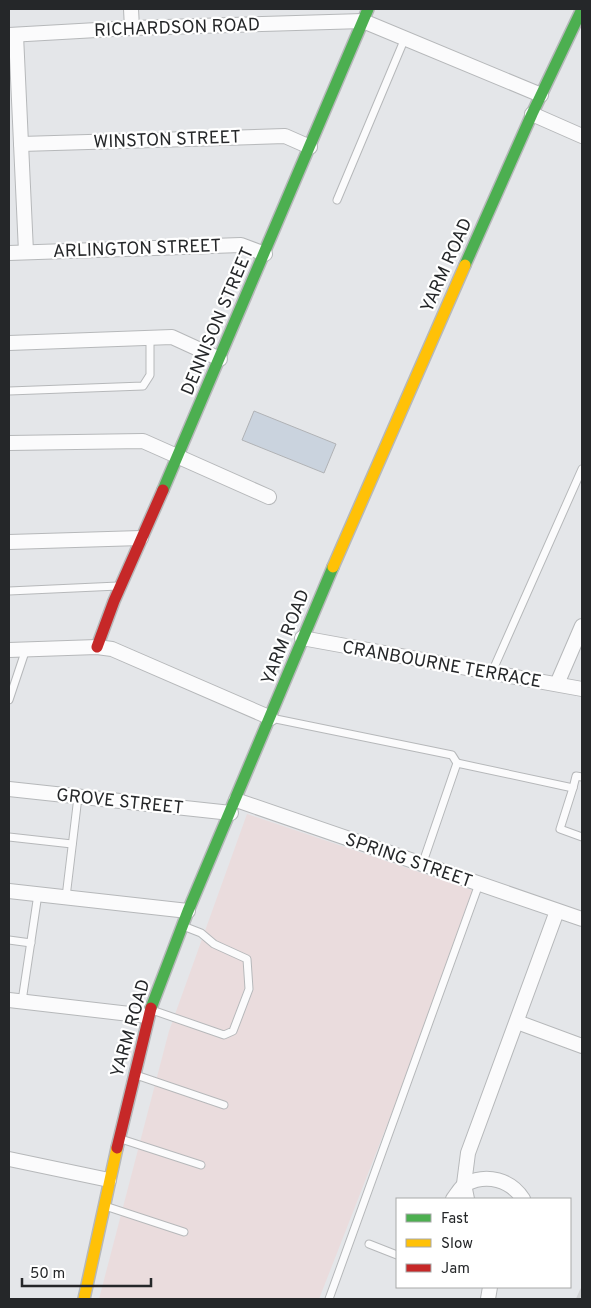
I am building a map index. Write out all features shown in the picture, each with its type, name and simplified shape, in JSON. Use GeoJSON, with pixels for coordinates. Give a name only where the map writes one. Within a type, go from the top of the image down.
{"type":"FeatureCollection","features":[{"type":"Feature","properties":{"kind":"street"},"geometry":{"type":"LineString","coordinates":[[131,9],[132,28]]}},
{"type":"Feature","properties":{"kind":"street","name":"YARM ROAD"},"geometry":{"type":"LineString","coordinates":[[84,1299],[109,1180],[148,1013],[188,911],[271,718],[302,638],[532,114],[582,9]]}},
{"type":"Feature","properties":{"kind":"street","name":"RICHARDSON ROAD"},"geometry":{"type":"LineString","coordinates":[[13,35],[365,15],[404,38],[541,95]]}},
{"type":"Feature","properties":{"kind":"street","name":"DENNISON STREET"},"geometry":{"type":"LineString","coordinates":[[96,647],[120,586],[179,455],[365,15]]}},
{"type":"Feature","properties":{"kind":"street"},"geometry":{"type":"LineString","coordinates":[[13,35],[26,252]]}},
{"type":"Feature","properties":{"kind":"street"},"geometry":{"type":"LineString","coordinates":[[532,114],[582,136]]}},
{"type":"Feature","properties":{"kind":"street","name":"WINSTON STREET"},"geometry":{"type":"LineString","coordinates":[[21,144],[285,136],[310,147]]}},
{"type":"Feature","properties":{"kind":"street","name":"ARLINGTON STREET"},"geometry":{"type":"LineString","coordinates":[[9,253],[240,245],[265,254]]}},
{"type":"Feature","properties":{"kind":"street"},"geometry":{"type":"LineString","coordinates":[[9,343],[172,337],[220,358]]}},
{"type":"Feature","properties":{"kind":"street"},"geometry":{"type":"LineString","coordinates":[[9,443],[81,440],[143,441],[179,455],[269,497]]}},
{"type":"Feature","properties":{"kind":"street"},"geometry":{"type":"LineString","coordinates":[[9,542],[141,538]]}},
{"type":"Feature","properties":{"kind":"street"},"geometry":{"type":"LineString","coordinates":[[557,684],[582,626]]}},
{"type":"Feature","properties":{"kind":"street","name":"CRANBOURNE TERRACE"},"geometry":{"type":"LineString","coordinates":[[302,638],[582,689]]}},
{"type":"Feature","properties":{"kind":"street"},"geometry":{"type":"LineString","coordinates":[[9,650],[96,647],[112,649],[271,718]]}},
{"type":"Feature","properties":{"kind":"street","name":"GROVE STREET"},"geometry":{"type":"LineString","coordinates":[[9,789],[78,797],[233,807]]}},
{"type":"Feature","properties":{"kind":"street","name":"SPRING STREET"},"geometry":{"type":"LineString","coordinates":[[233,807],[422,865],[582,919]]}},
{"type":"Feature","properties":{"kind":"street"},"geometry":{"type":"LineString","coordinates":[[9,891],[188,911]]}},
{"type":"Feature","properties":{"kind":"street"},"geometry":{"type":"LineString","coordinates":[[467,1198],[464,1184],[468,1153],[556,911]]}},
{"type":"Feature","properties":{"kind":"street"},"geometry":{"type":"LineString","coordinates":[[16,1000],[148,1013]]}},
{"type":"Feature","properties":{"kind":"street"},"geometry":{"type":"LineString","coordinates":[[517,1022],[582,1046]]}},
{"type":"Feature","properties":{"kind":"street"},"geometry":{"type":"LineString","coordinates":[[9,1159],[109,1180]]}},
{"type":"Feature","properties":{"kind":"street"},"geometry":{"type":"LineString","coordinates":[[455,1198],[464,1184],[482,1179],[498,1180],[509,1184],[518,1190],[522,1198]]}},
{"type":"Feature","properties":{"kind":"lane"},"geometry":{"type":"LineString","coordinates":[[337,200],[404,38]]}},
{"type":"Feature","properties":{"kind":"lane"},"geometry":{"type":"LineString","coordinates":[[9,391],[143,386],[150,375],[150,337]]}},
{"type":"Feature","properties":{"kind":"lane"},"geometry":{"type":"LineString","coordinates":[[492,672],[582,469]]}},
{"type":"Feature","properties":{"kind":"lane"},"geometry":{"type":"LineString","coordinates":[[9,591],[120,586]]}},
{"type":"Feature","properties":{"kind":"lane"},"geometry":{"type":"LineString","coordinates":[[9,700],[26,649]]}},
{"type":"Feature","properties":{"kind":"lane"},"geometry":{"type":"LineString","coordinates":[[271,718],[452,755],[457,763],[573,788]]}},
{"type":"Feature","properties":{"kind":"lane"},"geometry":{"type":"LineString","coordinates":[[422,865],[457,763]]}},
{"type":"Feature","properties":{"kind":"lane"},"geometry":{"type":"LineString","coordinates":[[582,777],[576,776],[560,829],[582,837]]}},
{"type":"Feature","properties":{"kind":"lane"},"geometry":{"type":"LineString","coordinates":[[66,897],[78,797]]}},
{"type":"Feature","properties":{"kind":"lane"},"geometry":{"type":"LineString","coordinates":[[9,837],[72,844]]}},
{"type":"Feature","properties":{"kind":"lane"},"geometry":{"type":"LineString","coordinates":[[329,1299],[480,884]]}},
{"type":"Feature","properties":{"kind":"lane"},"geometry":{"type":"LineString","coordinates":[[16,1000],[31,943],[38,894]]}},
{"type":"Feature","properties":{"kind":"lane"},"geometry":{"type":"LineString","coordinates":[[148,1013],[224,1035],[233,1031],[249,989],[247,959],[214,944],[201,933],[183,926]]}},
{"type":"Feature","properties":{"kind":"lane"},"geometry":{"type":"LineString","coordinates":[[9,940],[31,943]]}},
{"type":"Feature","properties":{"kind":"lane"},"geometry":{"type":"LineString","coordinates":[[134,1074],[224,1105]]}},
{"type":"Feature","properties":{"kind":"lane"},"geometry":{"type":"LineString","coordinates":[[119,1138],[201,1165]]}},
{"type":"Feature","properties":{"kind":"lane"},"geometry":{"type":"LineString","coordinates":[[105,1205],[184,1232]]}},
{"type":"Feature","properties":{"kind":"lane"},"geometry":{"type":"LineString","coordinates":[[369,1244],[396,1255]]}},
{"type":"Feature","properties":{"kind":"shaded area"},"geometry":{"type":"Polygon","coordinates":[[[247,814],[478,892],[319,1299],[99,1299],[169,1031],[247,814]]]}},
{"type":"Feature","properties":{"kind":"building"},"geometry":{"type":"Polygon","coordinates":[[[254,411],[336,444],[324,473],[242,440],[254,411]]]}},
{"type":"Feature","properties":{"kind":"railway"},"geometry":{"type":"LineString","coordinates":[[578,1299],[582,1290]]}},
{"type":"Feature","properties":{"kind":"traffic: fast"},"geometry":{"type":"LineString","coordinates":[[163,490],[368,9]]}},
{"type":"Feature","properties":{"kind":"traffic: fast"},"geometry":{"type":"LineString","coordinates":[[465,265],[532,114],[582,9]]}},
{"type":"Feature","properties":{"kind":"traffic: fast"},"geometry":{"type":"LineString","coordinates":[[151,1008],[188,911],[333,567]]}},
{"type":"Feature","properties":{"kind":"traffic: slow"},"geometry":{"type":"LineString","coordinates":[[333,567],[465,265]]}},
{"type":"Feature","properties":{"kind":"traffic: slow"},"geometry":{"type":"LineString","coordinates":[[84,1299],[117,1148]]}},
{"type":"Feature","properties":{"kind":"traffic: jam"},"geometry":{"type":"LineString","coordinates":[[97,647],[114,601],[163,490]]}},
{"type":"Feature","properties":{"kind":"traffic: jam"},"geometry":{"type":"LineString","coordinates":[[117,1148],[151,1008]]}}]}
